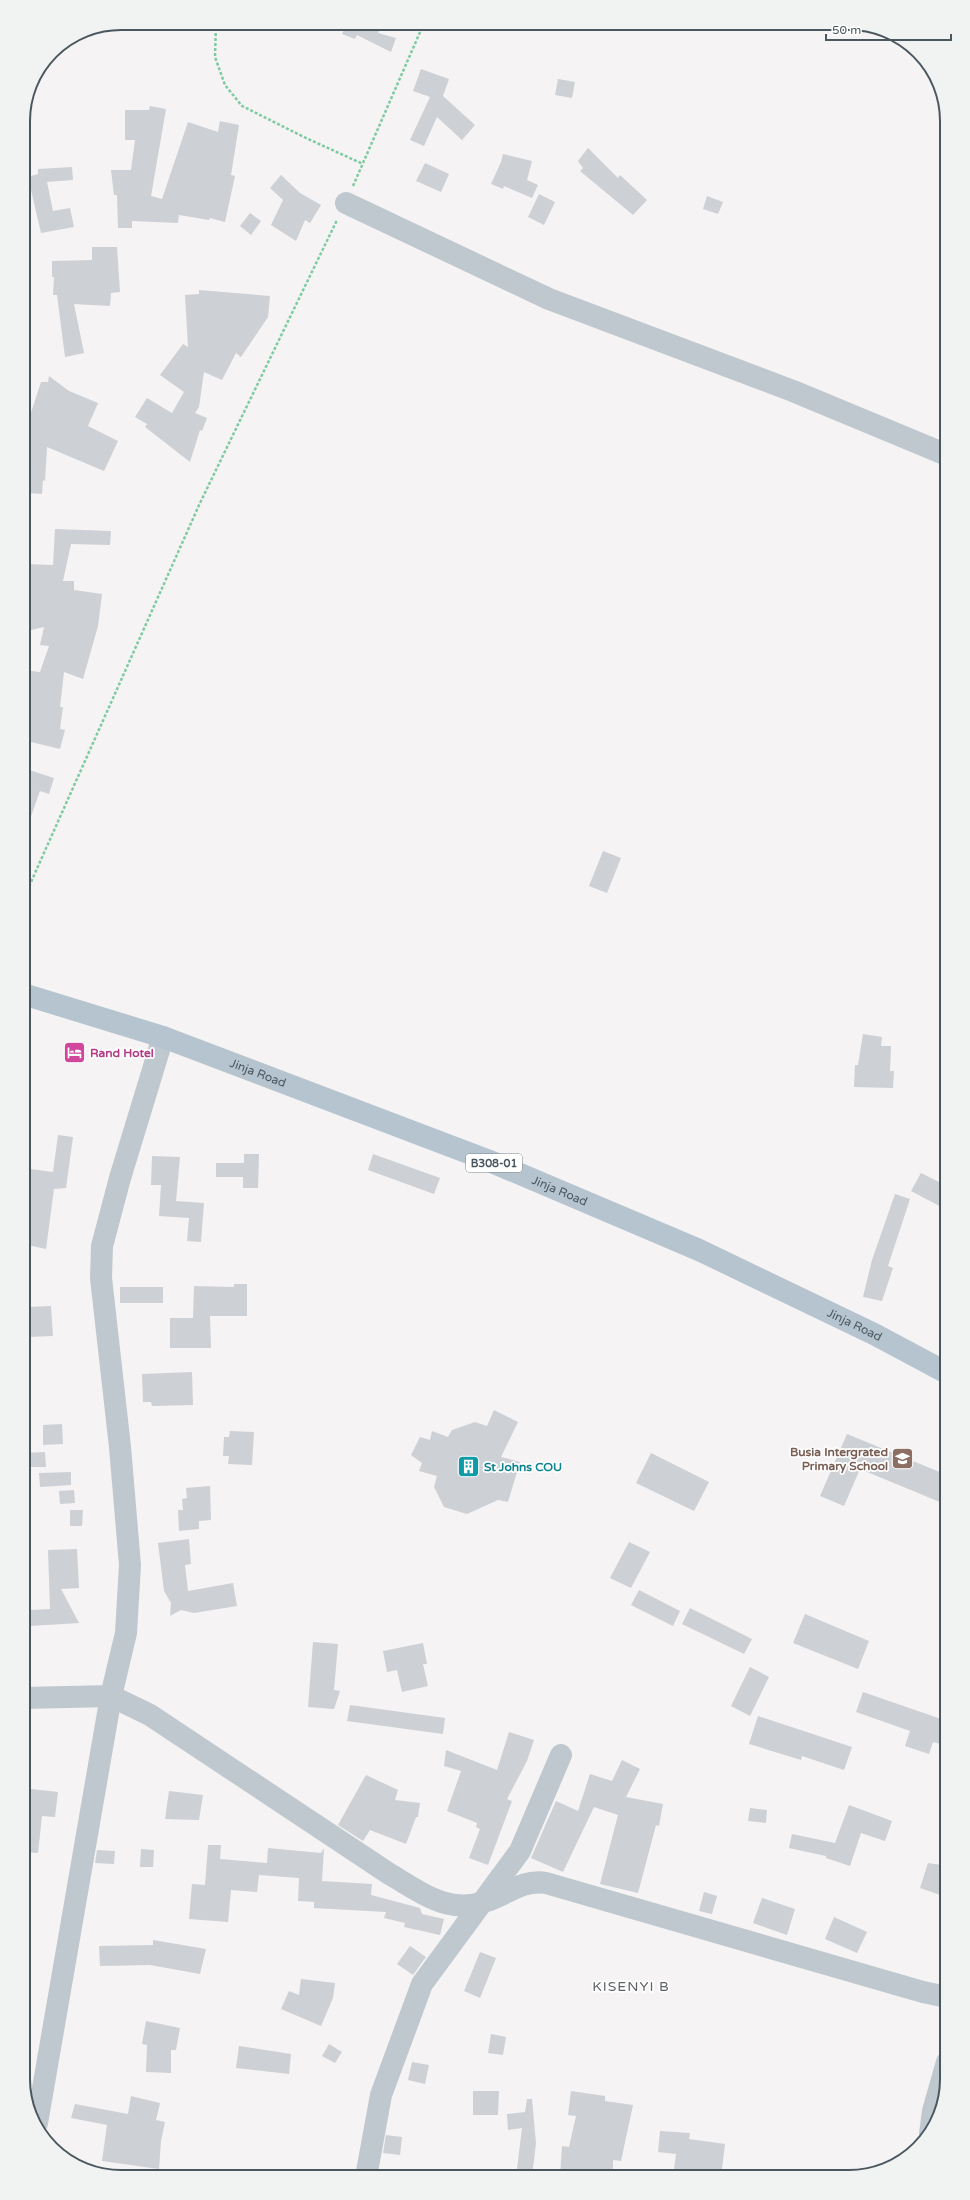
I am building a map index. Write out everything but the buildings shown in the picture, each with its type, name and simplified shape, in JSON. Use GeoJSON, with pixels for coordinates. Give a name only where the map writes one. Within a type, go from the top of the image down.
{"type":"FeatureCollection","features":[{"type":"Feature","properties":{"kind":"main road","name":"Jinja Road"},"geometry":{"type":"LineString","coordinates":[[30,996],[163,1037],[487,1160],[699,1250],[874,1334],[940,1369]]}},
{"type":"Feature","properties":{"kind":"street"},"geometry":{"type":"LineString","coordinates":[[346,203],[549,299],[794,391],[940,452]]}},
{"type":"Feature","properties":{"kind":"street"},"geometry":{"type":"LineString","coordinates":[[38,2117],[111,1696],[126,1633],[130,1565],[120,1447],[101,1278],[102,1246],[120,1178],[163,1037]]}},
{"type":"Feature","properties":{"kind":"street"},"geometry":{"type":"LineString","coordinates":[[30,1698],[111,1696],[150,1715],[342,1843],[426,1895],[444,1903],[466,1907],[483,1903],[525,1883],[536,1881],[940,1995]]}},
{"type":"Feature","properties":{"kind":"street"},"geometry":{"type":"LineString","coordinates":[[367,2170],[381,2095],[422,1984],[520,1852],[561,1755]]}},
{"type":"Feature","properties":{"kind":"street"},"geometry":{"type":"LineString","coordinates":[[932,2115],[939,2090]]}},
{"type":"Feature","properties":{"kind":"path"},"geometry":{"type":"LineString","coordinates":[[216,30],[215,57],[225,86],[242,106],[363,164]]}},
{"type":"Feature","properties":{"kind":"path"},"geometry":{"type":"LineString","coordinates":[[30,884],[200,503],[346,203],[421,30]]}},
{"type":"Feature","properties":{"kind":"place","name":"Rand Hotel"},"geometry":{"type":"Point","coordinates":[75,1053]}},
{"type":"Feature","properties":{"kind":"place","name":"Busia Intergrated Primary School"},"geometry":{"type":"Point","coordinates":[903,1459]}},
{"type":"Feature","properties":{"kind":"place","name":"St Johns COU"},"geometry":{"type":"Point","coordinates":[469,1467]}},
{"type":"Feature","properties":{"kind":"district","name":"KISENYI B"},"geometry":{"type":"Point","coordinates":[631,1986]}}]}
